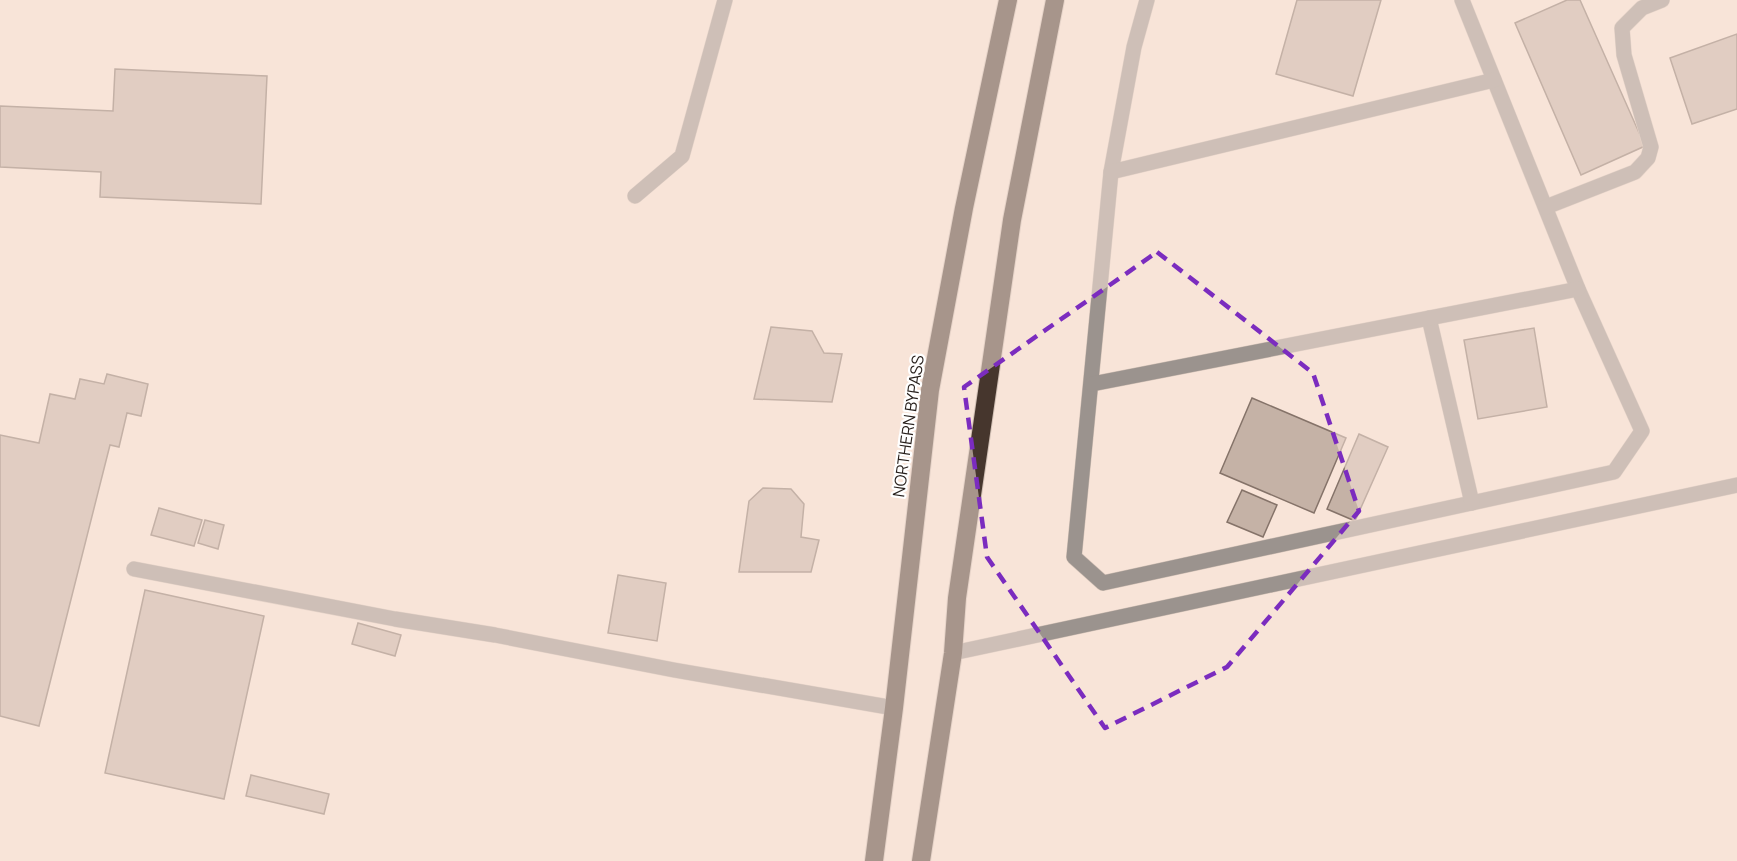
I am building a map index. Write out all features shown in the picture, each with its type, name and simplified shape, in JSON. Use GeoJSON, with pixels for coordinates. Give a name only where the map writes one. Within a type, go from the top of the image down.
{"type":"FeatureCollection","features":[{"type":"Feature","properties":{"kind":"highway","name":"NORTHERN BYPASS"},"geometry":{"type":"LineString","coordinates":[[873,861],[894,708],[930,390],[964,208],[1008,0]]}},
{"type":"Feature","properties":{"kind":"highway"},"geometry":{"type":"LineString","coordinates":[[921,861],[953,653],[957,598],[1012,220],[1055,0]]}},
{"type":"Feature","properties":{"kind":"street"},"geometry":{"type":"LineString","coordinates":[[635,196],[682,156],[725,0]]}},
{"type":"Feature","properties":{"kind":"street"},"geometry":{"type":"LineString","coordinates":[[1147,0],[1134,47],[1111,172],[1074,557],[1103,583],[1614,472],[1642,431],[1578,289],[1462,0]]}},
{"type":"Feature","properties":{"kind":"street"},"geometry":{"type":"LineString","coordinates":[[1545,207],[1635,172],[1648,158],[1651,147],[1624,55],[1622,28],[1642,8],[1662,0]]}},
{"type":"Feature","properties":{"kind":"street"},"geometry":{"type":"LineString","coordinates":[[1111,172],[1494,80]]}},
{"type":"Feature","properties":{"kind":"street"},"geometry":{"type":"LineString","coordinates":[[1092,384],[1578,289]]}},
{"type":"Feature","properties":{"kind":"street"},"geometry":{"type":"LineString","coordinates":[[1429,318],[1472,503]]}},
{"type":"Feature","properties":{"kind":"street"},"geometry":{"type":"LineString","coordinates":[[953,653],[1737,485]]}},
{"type":"Feature","properties":{"kind":"street"},"geometry":{"type":"LineString","coordinates":[[134,569],[395,619],[495,635],[894,708]]}},
{"type":"Feature","properties":{"kind":"highlighted area"},"geometry":{"type":"Polygon","coordinates":[[[1157,252],[1313,373],[1359,511],[1227,667],[1105,728],[987,557],[964,387],[1157,252]]]}},
{"type":"Feature","properties":{"kind":"building"},"geometry":{"type":"Polygon","coordinates":[[[1297,0],[1381,0],[1353,96],[1276,74],[1297,0]]]}},
{"type":"Feature","properties":{"kind":"building"},"geometry":{"type":"Polygon","coordinates":[[[1567,0],[1580,0],[1645,146],[1581,175],[1515,23],[1567,0]]]}},
{"type":"Feature","properties":{"kind":"building"},"geometry":{"type":"Polygon","coordinates":[[[1737,34],[1737,109],[1692,124],[1670,58],[1737,34]]]}},
{"type":"Feature","properties":{"kind":"building"},"geometry":{"type":"Polygon","coordinates":[[[115,69],[267,76],[261,204],[100,197],[101,172],[0,167],[0,106],[113,111],[115,69]]]}},
{"type":"Feature","properties":{"kind":"building"},"geometry":{"type":"Polygon","coordinates":[[[771,327],[812,331],[824,353],[842,354],[832,402],[754,399],[771,327]]]}},
{"type":"Feature","properties":{"kind":"building"},"geometry":{"type":"Polygon","coordinates":[[[1534,328],[1547,407],[1478,419],[1464,340],[1534,328]]]}},
{"type":"Feature","properties":{"kind":"building"},"geometry":{"type":"Polygon","coordinates":[[[107,374],[148,384],[141,416],[127,413],[119,447],[110,445],[39,726],[0,716],[0,435],[39,443],[50,394],[75,399],[80,379],[104,384],[107,374]]]}},
{"type":"Feature","properties":{"kind":"building"},"geometry":{"type":"Polygon","coordinates":[[[1252,398],[1346,438],[1314,513],[1220,473],[1252,398]]]}},
{"type":"Feature","properties":{"kind":"building"},"geometry":{"type":"Polygon","coordinates":[[[1359,434],[1388,447],[1355,521],[1327,509],[1359,434]]]}},
{"type":"Feature","properties":{"kind":"building"},"geometry":{"type":"Polygon","coordinates":[[[763,488],[791,489],[804,504],[801,537],[819,540],[811,572],[739,572],[749,501],[763,488]]]}},
{"type":"Feature","properties":{"kind":"building"},"geometry":{"type":"Polygon","coordinates":[[[1242,490],[1277,505],[1263,537],[1227,522],[1242,490]]]}},
{"type":"Feature","properties":{"kind":"building"},"geometry":{"type":"Polygon","coordinates":[[[159,508],[202,520],[194,546],[151,535],[159,508]]]}},
{"type":"Feature","properties":{"kind":"building"},"geometry":{"type":"Polygon","coordinates":[[[205,520],[224,525],[218,549],[198,543],[205,520]]]}},
{"type":"Feature","properties":{"kind":"building"},"geometry":{"type":"Polygon","coordinates":[[[618,575],[666,583],[657,641],[608,633],[618,575]]]}},
{"type":"Feature","properties":{"kind":"building"},"geometry":{"type":"Polygon","coordinates":[[[145,590],[264,616],[224,799],[105,773],[145,590]]]}},
{"type":"Feature","properties":{"kind":"building"},"geometry":{"type":"Polygon","coordinates":[[[358,623],[401,635],[395,656],[352,644],[358,623]]]}},
{"type":"Feature","properties":{"kind":"building"},"geometry":{"type":"Polygon","coordinates":[[[251,775],[329,794],[324,814],[246,796],[251,775]]]}}]}
